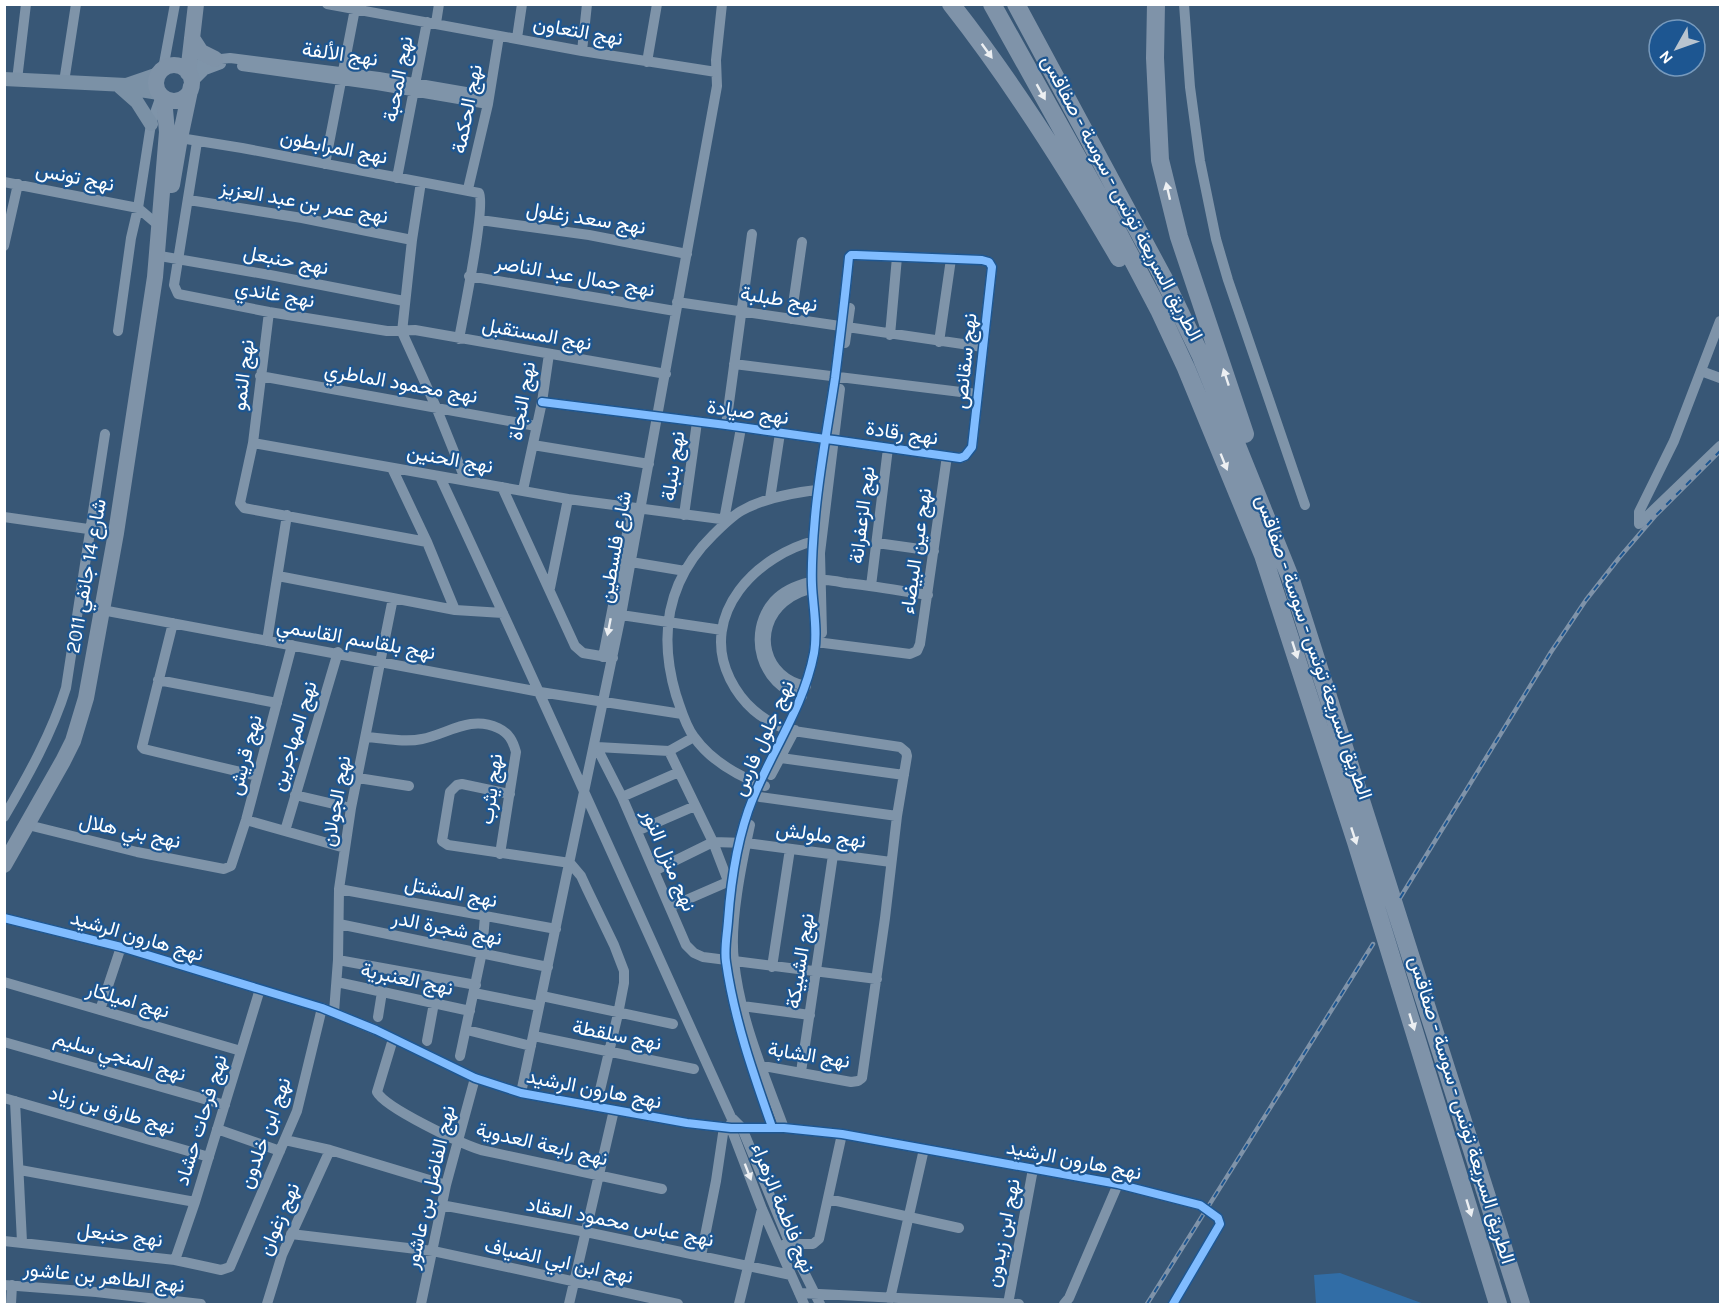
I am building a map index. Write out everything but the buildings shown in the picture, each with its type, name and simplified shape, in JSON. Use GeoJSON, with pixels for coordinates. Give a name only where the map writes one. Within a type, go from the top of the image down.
{"type":"FeatureCollection","features":[{"type":"Feature","properties":{"kind":"highway"},"geometry":{"type":"LineString","coordinates":[[951,4],[1006,76],[1047,139],[1089,206],[1145,305],[1186,369]]}},
{"type":"Feature","properties":{"kind":"highway","name":"الطريق السريعة تونس - سوسة - صفاقس"},"geometry":{"type":"LineString","coordinates":[[992,4],[1142,276],[1186,369],[1263,555],[1360,853],[1498,1305]]}},
{"type":"Feature","properties":{"kind":"highway","name":"الطريق السريعة تونس - سوسة - صفاقس"},"geometry":{"type":"LineString","coordinates":[[1016,4],[1163,277],[1200,354],[1290,577],[1521,1305]]}},
{"type":"Feature","properties":{"kind":"highway"},"geometry":{"type":"LineString","coordinates":[[1156,4],[1155,58],[1160,160],[1179,237],[1289,559],[1409,943],[1428,1013]]}},
{"type":"Feature","properties":{"kind":"main road","name":"شارع 14 جانفي 2011"},"geometry":{"type":"LineString","coordinates":[[4,865],[73,741],[86,698],[116,533],[155,277],[190,79],[192,31],[196,4]]}},
{"type":"Feature","properties":{"kind":"main road"},"geometry":{"type":"LineString","coordinates":[[164,69],[192,31]]}},
{"type":"Feature","properties":{"kind":"main road"},"geometry":{"type":"LineString","coordinates":[[192,31],[201,52],[215,59]]}},
{"type":"Feature","properties":{"kind":"main road"},"geometry":{"type":"LineString","coordinates":[[162,96],[170,100],[181,99],[189,92],[190,79],[178,66],[164,69]]}},
{"type":"Feature","properties":{"kind":"main road","name":"شارع 14 جانفي 2011"},"geometry":{"type":"LineString","coordinates":[[155,277],[167,132],[162,96],[156,84],[164,69]]}},
{"type":"Feature","properties":{"kind":"street"},"geometry":{"type":"LineString","coordinates":[[26,4],[11,79],[122,85],[162,96],[151,124],[131,238],[118,331]]}},
{"type":"Feature","properties":{"kind":"street"},"geometry":{"type":"LineString","coordinates":[[64,82],[76,4]]}},
{"type":"Feature","properties":{"kind":"street"},"geometry":{"type":"LineString","coordinates":[[122,85],[164,69],[175,4]]}},
{"type":"Feature","properties":{"kind":"street","name":"نهج التعاون"},"geometry":{"type":"LineString","coordinates":[[327,4],[582,51],[716,72]]}},
{"type":"Feature","properties":{"kind":"street","name":"نهج المحبة"},"geometry":{"type":"LineString","coordinates":[[397,178],[415,88],[439,4]]}},
{"type":"Feature","properties":{"kind":"street"},"geometry":{"type":"LineString","coordinates":[[517,38],[522,4]]}},
{"type":"Feature","properties":{"kind":"street"},"geometry":{"type":"LineString","coordinates":[[582,51],[587,4]]}},
{"type":"Feature","properties":{"kind":"street"},"geometry":{"type":"LineString","coordinates":[[646,62],[657,4]]}},
{"type":"Feature","properties":{"kind":"street","name":"شارع فلسطين"},"geometry":{"type":"LineString","coordinates":[[521,1093],[596,745],[604,703],[608,657],[621,615],[631,561],[636,509],[649,464],[666,374],[676,307],[717,86],[716,60],[722,4]]}},
{"type":"Feature","properties":{"kind":"street"},"geometry":{"type":"LineString","coordinates":[[1184,4],[1190,87],[1200,160],[1216,239],[1305,505]]}},
{"type":"Feature","properties":{"kind":"street"},"geometry":{"type":"LineString","coordinates":[[325,164],[355,9]]}},
{"type":"Feature","properties":{"kind":"street","name":"نهج الحكمة"},"geometry":{"type":"LineString","coordinates":[[468,189],[488,100],[499,36]]}},
{"type":"Feature","properties":{"kind":"street","name":"نهج الألفة"},"geometry":{"type":"LineString","coordinates":[[215,59],[230,58],[267,66],[488,100]]}},
{"type":"Feature","properties":{"kind":"street"},"geometry":{"type":"LineString","coordinates":[[190,79],[198,65],[215,59]]}},
{"type":"Feature","properties":{"kind":"street","name":"نهج الألفة"},"geometry":{"type":"LineString","coordinates":[[190,79],[205,70],[224,64],[267,66]]}},
{"type":"Feature","properties":{"kind":"street"},"geometry":{"type":"LineString","coordinates":[[122,85],[137,102],[151,124]]}},
{"type":"Feature","properties":{"kind":"street","name":"نهج المرابطون"},"geometry":{"type":"LineString","coordinates":[[180,138],[468,189],[480,195],[480,220]]}},
{"type":"Feature","properties":{"kind":"street"},"geometry":{"type":"LineString","coordinates":[[180,259],[197,141]]}},
{"type":"Feature","properties":{"kind":"street","name":"نهج تونس"},"geometry":{"type":"LineString","coordinates":[[4,182],[138,208]]}},
{"type":"Feature","properties":{"kind":"street"},"geometry":{"type":"LineString","coordinates":[[421,182],[402,330],[465,479]]}},
{"type":"Feature","properties":{"kind":"street"},"geometry":{"type":"LineString","coordinates":[[4,246],[18,184]]}},
{"type":"Feature","properties":{"kind":"street","name":"نهج عمر بن عبد العزيز"},"geometry":{"type":"LineString","coordinates":[[189,200],[302,218],[412,240]]}},
{"type":"Feature","properties":{"kind":"street"},"geometry":{"type":"LineString","coordinates":[[138,208],[158,225]]}},
{"type":"Feature","properties":{"kind":"street"},"geometry":{"type":"LineString","coordinates":[[459,339],[480,220]]}},
{"type":"Feature","properties":{"kind":"street","name":"نهج سعد زغلول"},"geometry":{"type":"LineString","coordinates":[[480,220],[589,235],[687,254]]}},
{"type":"Feature","properties":{"kind":"street"},"geometry":{"type":"LineString","coordinates":[[726,425],[752,234]]}},
{"type":"Feature","properties":{"kind":"street"},"geometry":{"type":"LineString","coordinates":[[791,319],[802,242]]}},
{"type":"Feature","properties":{"kind":"street","name":"نهج جلول فارس"},"geometry":{"type":"LineString","coordinates":[[784,1128],[736,1017],[730,960],[730,880],[762,785],[811,694],[819,642],[817,541],[822,489],[856,255],[897,257]]}},
{"type":"Feature","properties":{"kind":"street","name":"نهج حنبعل"},"geometry":{"type":"LineString","coordinates":[[160,256],[404,301]]}},
{"type":"Feature","properties":{"kind":"street"},"geometry":{"type":"LineString","coordinates":[[890,335],[897,257],[951,259],[939,342]]}},
{"type":"Feature","properties":{"kind":"street","name":"نهج غاندي"},"geometry":{"type":"LineString","coordinates":[[180,259],[174,285],[178,294],[269,312],[387,331],[402,330]]}},
{"type":"Feature","properties":{"kind":"street","name":"نهج سقانص"},"geometry":{"type":"LineString","coordinates":[[951,259],[982,260],[989,262],[992,267],[972,447],[965,456]]}},
{"type":"Feature","properties":{"kind":"street","name":"نهج جمال عبد الناصر"},"geometry":{"type":"LineString","coordinates":[[470,276],[676,307]]}},
{"type":"Feature","properties":{"kind":"street","name":"نهج طبلبة"},"geometry":{"type":"LineString","coordinates":[[676,307],[742,311],[982,348]]}},
{"type":"Feature","properties":{"kind":"street","name":"نهج النمو"},"geometry":{"type":"LineString","coordinates":[[269,312],[253,443],[240,503],[244,508],[287,515]]}},
{"type":"Feature","properties":{"kind":"street"},"geometry":{"type":"LineString","coordinates":[[1720,321],[1674,441],[1639,512],[1639,524],[1720,446]]}},
{"type":"Feature","properties":{"kind":"street","name":"نهج المستقبل"},"geometry":{"type":"LineString","coordinates":[[402,330],[415,330],[666,374]]}},
{"type":"Feature","properties":{"kind":"street","name":"نهج النجاة"},"geometry":{"type":"LineString","coordinates":[[523,490],[542,402],[549,354]]}},
{"type":"Feature","properties":{"kind":"street"},"geometry":{"type":"LineString","coordinates":[[734,364],[978,394]]}},
{"type":"Feature","properties":{"kind":"street"},"geometry":{"type":"LineString","coordinates":[[1701,371],[1720,378]]}},
{"type":"Feature","properties":{"kind":"street","name":"نهج محمود الماطري"},"geometry":{"type":"LineString","coordinates":[[260,376],[436,406],[536,426]]}},
{"type":"Feature","properties":{"kind":"street","name":"نهج صيادة"},"geometry":{"type":"LineString","coordinates":[[542,402],[830,439]]}},
{"type":"Feature","properties":{"kind":"street","name":"نهج بنبلة"},"geometry":{"type":"LineString","coordinates":[[684,514],[697,422]]}},
{"type":"Feature","properties":{"kind":"street"},"geometry":{"type":"LineString","coordinates":[[726,520],[741,428]]}},
{"type":"Feature","properties":{"kind":"street"},"geometry":{"type":"LineString","coordinates":[[770,499],[780,433]]}},
{"type":"Feature","properties":{"kind":"street"},"geometry":{"type":"LineString","coordinates":[[4,817],[25,782],[60,709],[66,688],[105,434]]}},
{"type":"Feature","properties":{"kind":"street","name":"نهج رقادة"},"geometry":{"type":"LineString","coordinates":[[830,439],[960,458],[965,456]]}},
{"type":"Feature","properties":{"kind":"street","name":"نهج الحنين"},"geometry":{"type":"LineString","coordinates":[[253,443],[568,499],[726,520]]}},
{"type":"Feature","properties":{"kind":"street"},"geometry":{"type":"LineString","coordinates":[[533,445],[649,464]]}},
{"type":"Feature","properties":{"kind":"street","name":"نهج الزعفرانة"},"geometry":{"type":"LineString","coordinates":[[871,586],[888,448]]}},
{"type":"Feature","properties":{"kind":"street","name":"نهج عين البيضاء"},"geometry":{"type":"LineString","coordinates":[[819,642],[910,654],[917,651],[928,595],[947,456]]}},
{"type":"Feature","properties":{"kind":"street"},"geometry":{"type":"LineString","coordinates":[[392,468],[427,542],[455,610]]}},
{"type":"Feature","properties":{"kind":"street"},"geometry":{"type":"LineString","coordinates":[[440,477],[540,692],[732,1125],[716,1181],[700,1256]]}},
{"type":"Feature","properties":{"kind":"street"},"geometry":{"type":"LineString","coordinates":[[502,487],[575,646],[584,652],[608,657],[636,509]]}},
{"type":"Feature","properties":{"kind":"street"},"geometry":{"type":"LineString","coordinates":[[762,785],[725,766],[694,737],[682,714],[672,679],[667,622],[676,590],[685,571],[704,544],[726,520],[751,506],[770,499],[822,489]]}},
{"type":"Feature","properties":{"kind":"street"},"geometry":{"type":"LineString","coordinates":[[550,589],[568,499]]}},
{"type":"Feature","properties":{"kind":"street"},"geometry":{"type":"LineString","coordinates":[[267,641],[287,515],[427,542]]}},
{"type":"Feature","properties":{"kind":"street"},"geometry":{"type":"LineString","coordinates":[[4,517],[116,533]]}},
{"type":"Feature","properties":{"kind":"street"},"geometry":{"type":"LineString","coordinates":[[817,541],[785,553],[750,576],[727,611],[722,630],[722,653],[736,692],[759,716],[791,730],[904,749],[907,756],[897,816],[877,979]]}},
{"type":"Feature","properties":{"kind":"street"},"geometry":{"type":"LineString","coordinates":[[877,543],[934,551]]}},
{"type":"Feature","properties":{"kind":"street"},"geometry":{"type":"LineString","coordinates":[[631,561],[685,571]]}},
{"type":"Feature","properties":{"kind":"street"},"geometry":{"type":"LineString","coordinates":[[278,576],[455,610],[503,613]]}},
{"type":"Feature","properties":{"kind":"street"},"geometry":{"type":"LineString","coordinates":[[804,691],[786,690],[770,675],[762,658],[759,639],[761,625],[775,601],[791,589],[819,583],[871,586],[928,595]]}},
{"type":"Feature","properties":{"kind":"street","name":"نهج الجولان"},"geometry":{"type":"LineString","coordinates":[[334,1012],[338,960],[339,889],[351,808],[393,598]]}},
{"type":"Feature","properties":{"kind":"street","name":"نهج بلقاسم القاسمي"},"geometry":{"type":"LineString","coordinates":[[102,610],[338,652],[540,692],[682,714]]}},
{"type":"Feature","properties":{"kind":"street"},"geometry":{"type":"LineString","coordinates":[[621,615],[722,630]]}},
{"type":"Feature","properties":{"kind":"street"},"geometry":{"type":"LineString","coordinates":[[173,623],[142,748],[257,776]]}},
{"type":"Feature","properties":{"kind":"street","name":"نهج جلول فارس"},"geometry":{"type":"LineString","coordinates":[[772,1127],[730,960],[742,843],[760,797],[762,785],[781,758],[819,642]]}},
{"type":"Feature","properties":{"kind":"street","name":"نهج قريش"},"geometry":{"type":"LineString","coordinates":[[224,869],[232,862],[246,820],[292,645]]}},
{"type":"Feature","properties":{"kind":"street","name":"نهج المهاجرين"},"geometry":{"type":"LineString","coordinates":[[285,831],[338,652]]}},
{"type":"Feature","properties":{"kind":"street"},"geometry":{"type":"LineString","coordinates":[[158,680],[277,703]]}},
{"type":"Feature","properties":{"kind":"street","name":"نهج يثرب"},"geometry":{"type":"LineString","coordinates":[[366,736],[422,739],[472,723],[489,724],[505,731],[514,742],[516,752],[500,854]]}},
{"type":"Feature","properties":{"kind":"street"},"geometry":{"type":"LineString","coordinates":[[596,745],[669,751],[694,737]]}},
{"type":"Feature","properties":{"kind":"street","name":"نهج منزل النور"},"geometry":{"type":"LineString","coordinates":[[596,745],[637,831],[686,945],[694,952],[703,957],[877,979]]}},
{"type":"Feature","properties":{"kind":"street"},"geometry":{"type":"LineString","coordinates":[[669,751],[730,880],[670,908]]}},
{"type":"Feature","properties":{"kind":"street"},"geometry":{"type":"LineString","coordinates":[[781,758],[904,775]]}},
{"type":"Feature","properties":{"kind":"street"},"geometry":{"type":"LineString","coordinates":[[622,798],[679,772]]}},
{"type":"Feature","properties":{"kind":"street"},"geometry":{"type":"LineString","coordinates":[[358,778],[409,786]]}},
{"type":"Feature","properties":{"kind":"street"},"geometry":{"type":"LineString","coordinates":[[510,794],[462,784],[457,785],[450,792],[442,841],[448,845],[500,854],[570,863],[581,876],[621,960],[624,972],[618,1014],[596,1107]]}},
{"type":"Feature","properties":{"kind":"street"},"geometry":{"type":"LineString","coordinates":[[295,795],[351,808]]}},
{"type":"Feature","properties":{"kind":"street"},"geometry":{"type":"LineString","coordinates":[[760,797],[897,816]]}},
{"type":"Feature","properties":{"kind":"street"},"geometry":{"type":"LineString","coordinates":[[637,831],[695,806]]}},
{"type":"Feature","properties":{"kind":"street"},"geometry":{"type":"LineString","coordinates":[[246,820],[345,848]]}},
{"type":"Feature","properties":{"kind":"street","name":"نهج بني هلال"},"geometry":{"type":"LineString","coordinates":[[28,825],[137,852],[224,869]]}},
{"type":"Feature","properties":{"kind":"street"},"geometry":{"type":"LineString","coordinates":[[654,871],[713,843]]}},
{"type":"Feature","properties":{"kind":"street","name":"نهج ملولش"},"geometry":{"type":"LineString","coordinates":[[713,843],[742,843],[891,862]]}},
{"type":"Feature","properties":{"kind":"street"},"geometry":{"type":"LineString","coordinates":[[772,967],[790,849]]}},
{"type":"Feature","properties":{"kind":"street","name":"نهج الشبيكة"},"geometry":{"type":"LineString","coordinates":[[801,1072],[833,855]]}},
{"type":"Feature","properties":{"kind":"street","name":"نهج المشتل"},"geometry":{"type":"LineString","coordinates":[[339,889],[556,929]]}},
{"type":"Feature","properties":{"kind":"street"},"geometry":{"type":"LineString","coordinates":[[460,1056],[482,952],[485,916]]}},
{"type":"Feature","properties":{"kind":"street","name":"نهج هارون الرشيد"},"geometry":{"type":"LineString","coordinates":[[4,918],[121,946],[334,1012],[475,1078],[521,1093],[687,1123],[772,1127],[842,1134],[1118,1184],[1200,1205],[1213,1213],[1220,1224],[1173,1305]]}},
{"type":"Feature","properties":{"kind":"street","name":"نهج شجرة الدر"},"geometry":{"type":"LineString","coordinates":[[339,924],[548,967]]}},
{"type":"Feature","properties":{"kind":"street"},"geometry":{"type":"LineString","coordinates":[[100,1010],[121,946]]}},
{"type":"Feature","properties":{"kind":"street"},"geometry":{"type":"LineString","coordinates":[[338,960],[475,989],[673,1024]]}},
{"type":"Feature","properties":{"kind":"street","name":"نهج الشابة"},"geometry":{"type":"LineString","coordinates":[[755,1065],[851,1082],[862,1078],[877,979]]}},
{"type":"Feature","properties":{"kind":"street","name":"نهج اميلكار"},"geometry":{"type":"LineString","coordinates":[[4,982],[241,1052]]}},
{"type":"Feature","properties":{"kind":"street","name":"نهج العنبرية"},"geometry":{"type":"LineString","coordinates":[[337,982],[471,1011]]}},
{"type":"Feature","properties":{"kind":"street","name":"نهج فرحات حشاد"},"geometry":{"type":"LineString","coordinates":[[175,1260],[260,989]]}},
{"type":"Feature","properties":{"kind":"street"},"geometry":{"type":"LineString","coordinates":[[378,1017],[382,992]]}},
{"type":"Feature","properties":{"kind":"street"},"geometry":{"type":"LineString","coordinates":[[427,1041],[434,1003]]}},
{"type":"Feature","properties":{"kind":"street"},"geometry":{"type":"LineString","coordinates":[[742,1006],[810,1015]]}},
{"type":"Feature","properties":{"kind":"street","name":"نهج ابن خلدون"},"geometry":{"type":"LineString","coordinates":[[230,1267],[283,1146],[300,1100],[322,1008]]}},
{"type":"Feature","properties":{"kind":"street","name":"نهج سلقطة"},"geometry":{"type":"LineString","coordinates":[[467,1030],[609,1052],[694,1069]]}},
{"type":"Feature","properties":{"kind":"street","name":"نهج رابعة العدوية"},"geometry":{"type":"LineString","coordinates":[[393,1039],[377,1087],[379,1097],[405,1113],[458,1142],[481,1150],[662,1189]]}},
{"type":"Feature","properties":{"kind":"street","name":"نهج المنجي سليم"},"geometry":{"type":"LineString","coordinates":[[4,1042],[225,1105]]}},
{"type":"Feature","properties":{"kind":"street","name":"نهج الفاضل بن عاشور"},"geometry":{"type":"LineString","coordinates":[[422,1305],[441,1206],[475,1078]]}},
{"type":"Feature","properties":{"kind":"street"},"geometry":{"type":"LineString","coordinates":[[10,1099],[20,1170],[22,1242]]}},
{"type":"Feature","properties":{"kind":"street","name":"نهج طارق بن زياد"},"geometry":{"type":"LineString","coordinates":[[10,1099],[209,1157]]}},
{"type":"Feature","properties":{"kind":"street"},"geometry":{"type":"LineString","coordinates":[[569,1305],[614,1110]]}},
{"type":"Feature","properties":{"kind":"street","name":"نهج فاطمة الزهراء"},"geometry":{"type":"LineString","coordinates":[[732,1125],[762,1209],[804,1305]]}},
{"type":"Feature","properties":{"kind":"street","name":"نهج فاطمة الزهراء"},"geometry":{"type":"LineString","coordinates":[[732,1125],[820,1305]]}},
{"type":"Feature","properties":{"kind":"street"},"geometry":{"type":"LineString","coordinates":[[217,1129],[283,1146],[330,1150],[446,1185]]}},
{"type":"Feature","properties":{"kind":"street"},"geometry":{"type":"LineString","coordinates":[[778,1243],[813,1244],[819,1239],[842,1134]]}},
{"type":"Feature","properties":{"kind":"street"},"geometry":{"type":"LineString","coordinates":[[890,1299],[924,1149]]}},
{"type":"Feature","properties":{"kind":"street","name":"نهج زغوان"},"geometry":{"type":"LineString","coordinates":[[267,1305],[277,1268],[330,1150]]}},
{"type":"Feature","properties":{"kind":"street","name":"نهج ابن زيدون"},"geometry":{"type":"LineString","coordinates":[[1013,1304],[1033,1169]]}},
{"type":"Feature","properties":{"kind":"street"},"geometry":{"type":"LineString","coordinates":[[20,1170],[195,1202]]}},
{"type":"Feature","properties":{"kind":"street"},"geometry":{"type":"LineString","coordinates":[[1065,1304],[1118,1184]]}},
{"type":"Feature","properties":{"kind":"street"},"geometry":{"type":"LineString","coordinates":[[828,1199],[958,1228]]}},
{"type":"Feature","properties":{"kind":"street","name":"نهج عباس محمود العقاد"},"geometry":{"type":"LineString","coordinates":[[441,1206],[586,1232],[791,1275]]}},
{"type":"Feature","properties":{"kind":"street"},"geometry":{"type":"LineString","coordinates":[[740,1305],[762,1209]]}},
{"type":"Feature","properties":{"kind":"street","name":"نهج ابن ابي الضياف"},"geometry":{"type":"LineString","coordinates":[[291,1234],[433,1251],[678,1305]]}},
{"type":"Feature","properties":{"kind":"street","name":"نهج حنبعل"},"geometry":{"type":"LineString","coordinates":[[4,1241],[175,1260],[221,1270],[230,1267]]}},
{"type":"Feature","properties":{"kind":"street"},"geometry":{"type":"LineString","coordinates":[[8,1285],[11,1305]]}},
{"type":"Feature","properties":{"kind":"street","name":"نهج الطاهر بن عاشور"},"geometry":{"type":"LineString","coordinates":[[8,1285],[96,1292],[201,1305]]}},
{"type":"Feature","properties":{"kind":"street"},"geometry":{"type":"LineString","coordinates":[[93,1305],[96,1292]]}},
{"type":"Feature","properties":{"kind":"street"},"geometry":{"type":"LineString","coordinates":[[799,1293],[1013,1304]]}},
{"type":"Feature","properties":{"kind":"shaded area"},"geometry":{"type":"Polygon","coordinates":[[[1340,1273],[1424,1304],[1316,1304],[1314,1275],[1340,1273]]]}},
{"type":"Feature","properties":{"kind":"railway"},"geometry":{"type":"LineString","coordinates":[[1400,898],[1551,652],[1586,600],[1655,516],[1720,451]]}},
{"type":"Feature","properties":{"kind":"railway"},"geometry":{"type":"LineString","coordinates":[[1147,1304],[1373,944]]}},
{"type":"Feature","properties":{"kind":"cycle path"},"geometry":{"type":"LineString","coordinates":[[542,402],[726,425],[825,439],[834,440],[960,458],[965,456],[972,447],[992,267],[989,262],[982,260],[856,255],[849,257],[835,378],[827,431],[824,448],[821,465],[815,517],[812,568],[814,653],[796,709],[761,780],[743,828],[733,874],[725,952],[729,983],[739,1025],[772,1127]]}},
{"type":"Feature","properties":{"kind":"cycle path"},"geometry":{"type":"LineString","coordinates":[[4,918],[121,947],[322,1008],[376,1030],[475,1078],[521,1093],[687,1123],[731,1128],[784,1128],[842,1134],[1118,1184],[1200,1205],[1218,1218],[1220,1224],[1173,1304]]}}]}
